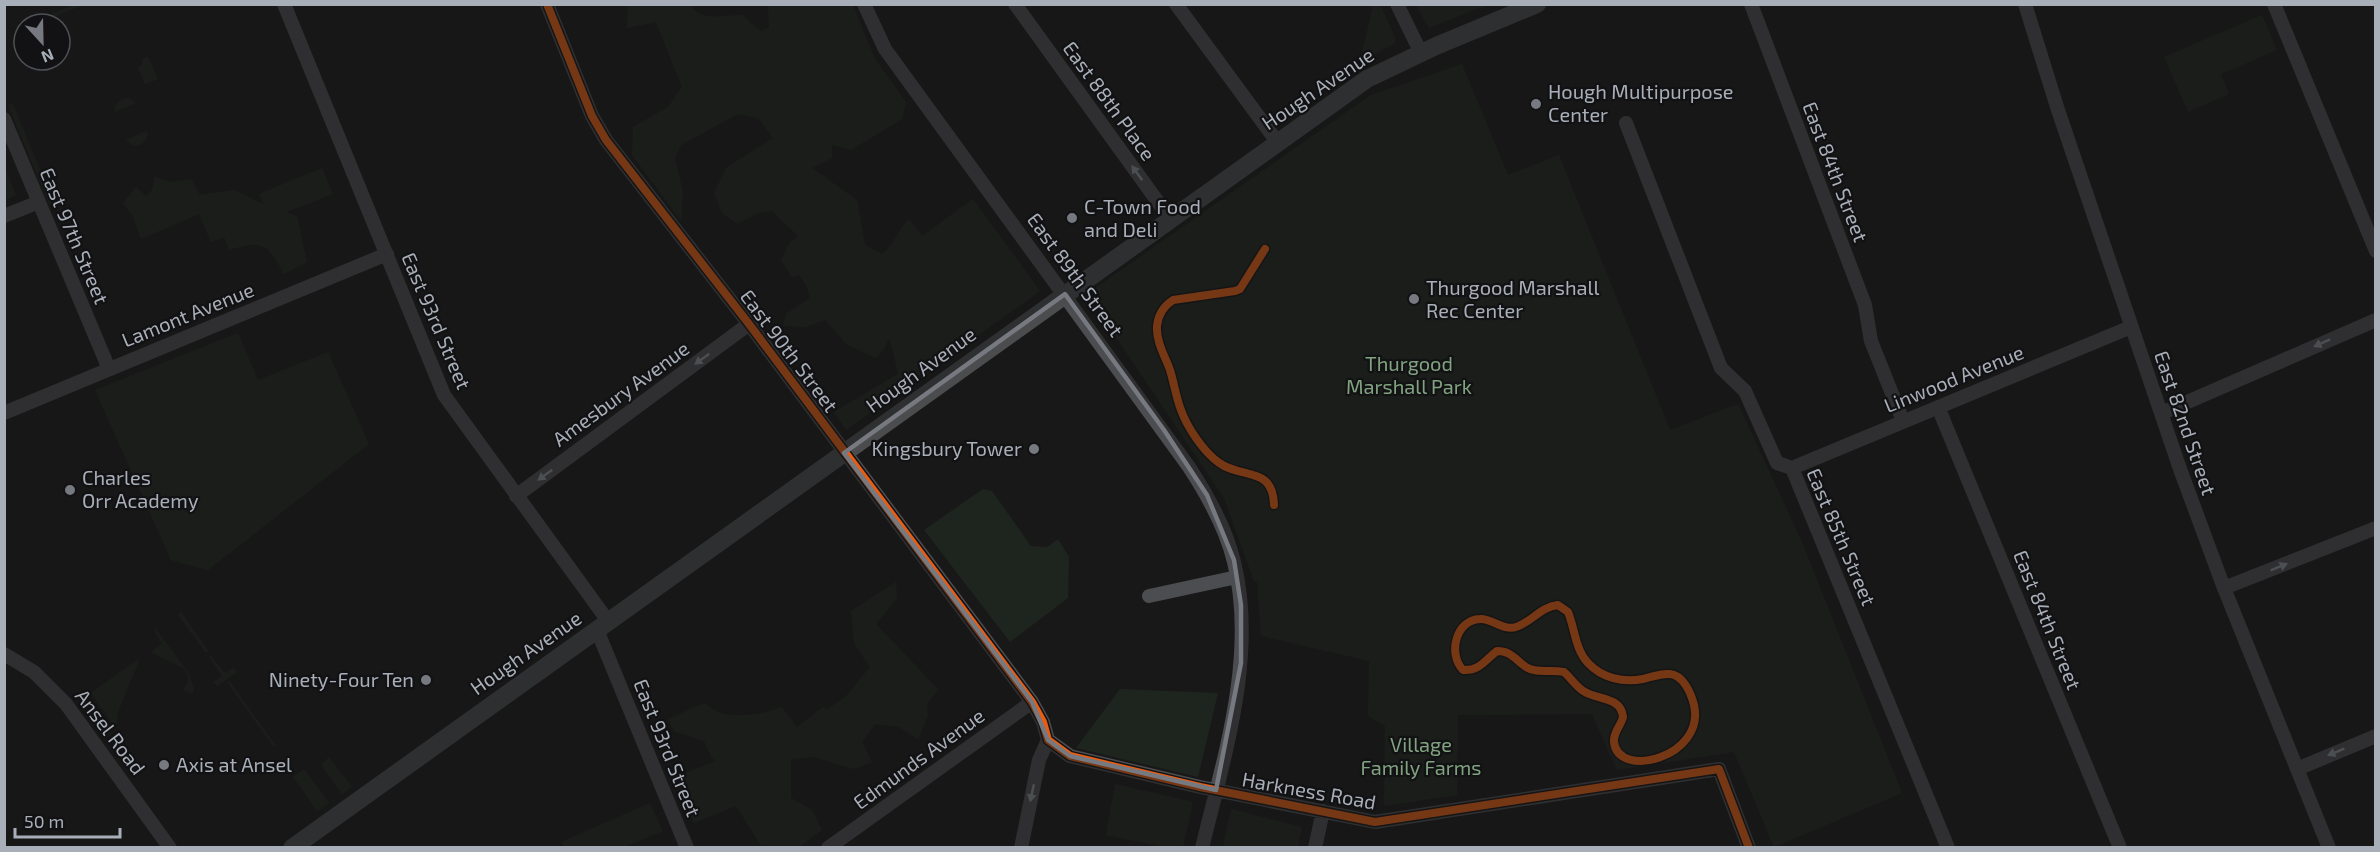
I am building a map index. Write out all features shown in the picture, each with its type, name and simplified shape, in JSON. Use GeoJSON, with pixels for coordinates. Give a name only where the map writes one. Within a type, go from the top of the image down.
{"type":"FeatureCollection","features":[{"type":"Feature","properties":{"kind":"street","name":"East 93rd Street"},"geometry":{"type":"LineString","coordinates":[[284,4],[444,395],[516,496],[603,626],[687,848]]}},
{"type":"Feature","properties":{"kind":"street","name":"East 90th Street"},"geometry":{"type":"LineString","coordinates":[[547,4],[592,116],[606,140],[749,324],[1032,702]]}},
{"type":"Feature","properties":{"kind":"street","name":"East 89th Street"},"geometry":{"type":"LineString","coordinates":[[864,4],[885,49],[1065,294],[1198,481],[1221,525],[1234,560],[1237,577],[1242,627],[1241,663],[1202,848]]}},
{"type":"Feature","properties":{"kind":"street","name":"East 88th Place"},"geometry":{"type":"LineString","coordinates":[[1016,4],[1171,220]]}},
{"type":"Feature","properties":{"kind":"street"},"geometry":{"type":"LineString","coordinates":[[1176,4],[1278,142]]}},
{"type":"Feature","properties":{"kind":"street"},"geometry":{"type":"LineString","coordinates":[[1397,4],[1421,53]]}},
{"type":"Feature","properties":{"kind":"street","name":"Hough Avenue"},"geometry":{"type":"LineString","coordinates":[[292,848],[1367,79],[1421,53],[1537,4]]}},
{"type":"Feature","properties":{"kind":"street","name":"East 84th Street"},"geometry":{"type":"LineString","coordinates":[[1751,4],[1865,305],[1871,341],[1903,421]]}},
{"type":"Feature","properties":{"kind":"street","name":"East 82nd Street"},"geometry":{"type":"LineString","coordinates":[[2025,4],[2058,110],[2180,469],[2224,588],[2329,848]]}},
{"type":"Feature","properties":{"kind":"street"},"geometry":{"type":"LineString","coordinates":[[2274,4],[2376,251]]}},
{"type":"Feature","properties":{"kind":"street","name":"East 97th Street"},"geometry":{"type":"LineString","coordinates":[[4,119],[109,369]]}},
{"type":"Feature","properties":{"kind":"street","name":"East 85th Street"},"geometry":{"type":"LineString","coordinates":[[1626,123],[1721,368],[1745,391],[1777,463],[1792,468],[1948,848]]}},
{"type":"Feature","properties":{"kind":"street"},"geometry":{"type":"LineString","coordinates":[[4,216],[39,202]]}},
{"type":"Feature","properties":{"kind":"street","name":"Lamont Avenue"},"geometry":{"type":"LineString","coordinates":[[4,413],[387,254]]}},
{"type":"Feature","properties":{"kind":"street"},"geometry":{"type":"LineString","coordinates":[[2162,413],[2376,320]]}},
{"type":"Feature","properties":{"kind":"street","name":"Amesbury Avenue"},"geometry":{"type":"LineString","coordinates":[[516,496],[749,324]]}},
{"type":"Feature","properties":{"kind":"street","name":"Linwood Avenue"},"geometry":{"type":"LineString","coordinates":[[1792,468],[2131,327]]}},
{"type":"Feature","properties":{"kind":"street","name":"East 84th Street"},"geometry":{"type":"LineString","coordinates":[[1938,407],[2120,848]]}},
{"type":"Feature","properties":{"kind":"street"},"geometry":{"type":"LineString","coordinates":[[2224,588],[2376,528]]}},
{"type":"Feature","properties":{"kind":"street"},"geometry":{"type":"LineString","coordinates":[[1149,596],[1237,577]]}},
{"type":"Feature","properties":{"kind":"street","name":"Ansel Road"},"geometry":{"type":"LineString","coordinates":[[4,654],[34,672],[66,704],[170,848]]}},
{"type":"Feature","properties":{"kind":"street"},"geometry":{"type":"LineString","coordinates":[[1021,848],[1039,760],[1048,740],[1043,722],[1032,702]]}},
{"type":"Feature","properties":{"kind":"street","name":"Edmunds Avenue"},"geometry":{"type":"LineString","coordinates":[[828,848],[1032,702]]}},
{"type":"Feature","properties":{"kind":"street"},"geometry":{"type":"LineString","coordinates":[[2297,769],[2376,736]]}},
{"type":"Feature","properties":{"kind":"street","name":"Harkness Road"},"geometry":{"type":"LineString","coordinates":[[1048,740],[1070,756],[1216,790],[1374,822],[1719,769],[1749,848]]}},
{"type":"Feature","properties":{"kind":"street"},"geometry":{"type":"LineString","coordinates":[[1315,848],[1323,811]]}},
{"type":"Feature","properties":{"kind":"highlighted area"},"geometry":{"type":"Polygon","coordinates":[[[1065,294],[1164,430],[1207,495],[1234,560],[1241,605],[1241,663],[1216,790],[1070,756],[1048,740],[1032,702],[844,453],[1065,294]]]}},
{"type":"Feature","properties":{"kind":"green space"},"geometry":{"type":"Polygon","coordinates":[[[74,5],[83,5],[65,12],[57,12],[74,5]]]}},
{"type":"Feature","properties":{"kind":"green space"},"geometry":{"type":"Polygon","coordinates":[[[628,5],[691,5],[700,14],[706,16],[742,15],[760,31],[769,28],[768,5],[853,5],[875,59],[906,102],[902,119],[851,150],[832,145],[832,158],[812,168],[857,200],[865,245],[882,254],[909,219],[922,236],[973,199],[1040,291],[846,430],[834,412],[898,374],[891,343],[888,339],[885,348],[876,358],[846,344],[825,320],[805,327],[783,326],[786,314],[810,298],[806,285],[799,275],[792,277],[781,260],[790,242],[799,237],[772,211],[758,213],[737,224],[722,213],[714,193],[727,167],[773,138],[758,118],[738,114],[681,145],[675,158],[683,192],[681,221],[632,155],[633,127],[668,107],[682,87],[656,22],[627,28],[628,5]]]}},
{"type":"Feature","properties":{"kind":"green space"},"geometry":{"type":"Polygon","coordinates":[[[1373,5],[1380,5],[1396,39],[1394,44],[1360,62],[1373,5]]]}},
{"type":"Feature","properties":{"kind":"green space"},"geometry":{"type":"Polygon","coordinates":[[[1416,5],[1487,5],[1429,28],[1416,5]]]}},
{"type":"Feature","properties":{"kind":"green space"},"geometry":{"type":"Polygon","coordinates":[[[2262,15],[2277,50],[2221,74],[2229,94],[2188,112],[2164,57],[2262,15]]]}},
{"type":"Feature","properties":{"kind":"green space"},"geometry":{"type":"Polygon","coordinates":[[[148,57],[158,79],[145,84],[138,68],[143,63],[142,59],[148,57]]]}},
{"type":"Feature","properties":{"kind":"green space","name":"Thurgood Marshall Park"},"geometry":{"type":"Polygon","coordinates":[[[1462,64],[1508,175],[1559,155],[1670,430],[1738,404],[1802,542],[1902,793],[1774,847],[1734,752],[1617,770],[1592,714],[1458,715],[1457,795],[1384,806],[1385,726],[1368,716],[1369,661],[1261,636],[1257,582],[1254,581],[1224,498],[1087,294],[1371,95],[1462,64]]]}},
{"type":"Feature","properties":{"kind":"green space"},"geometry":{"type":"Polygon","coordinates":[[[129,98],[136,103],[115,112],[114,107],[122,99],[129,98]]]}},
{"type":"Feature","properties":{"kind":"green space"},"geometry":{"type":"Polygon","coordinates":[[[13,104],[53,202],[49,204],[8,105],[13,104]]]}},
{"type":"Feature","properties":{"kind":"green space"},"geometry":{"type":"Polygon","coordinates":[[[146,131],[148,133],[146,139],[141,144],[132,145],[126,140],[146,131]]]}},
{"type":"Feature","properties":{"kind":"green space"},"geometry":{"type":"Polygon","coordinates":[[[4,167],[16,195],[5,200],[4,200],[4,167]]]}},
{"type":"Feature","properties":{"kind":"green space"},"geometry":{"type":"Polygon","coordinates":[[[322,168],[333,194],[286,212],[297,216],[307,262],[284,274],[273,256],[263,247],[250,245],[229,250],[224,237],[211,242],[199,214],[141,239],[133,217],[123,203],[136,187],[146,196],[152,190],[155,176],[169,182],[191,179],[200,195],[235,190],[264,205],[259,194],[322,168]]]}},
{"type":"Feature","properties":{"kind":"green space"},"geometry":{"type":"Polygon","coordinates":[[[238,333],[258,380],[328,352],[369,444],[208,570],[171,560],[95,390],[238,333]]]}},
{"type":"Feature","properties":{"kind":"green space"},"geometry":{"type":"Polygon","coordinates":[[[983,489],[992,491],[1031,546],[1047,547],[1058,539],[1069,557],[1068,598],[1010,642],[924,530],[983,489]]]}},
{"type":"Feature","properties":{"kind":"green space"},"geometry":{"type":"Polygon","coordinates":[[[896,582],[897,598],[876,624],[938,689],[927,704],[928,716],[918,739],[899,727],[875,724],[862,742],[872,762],[854,769],[813,757],[791,759],[791,798],[812,810],[822,830],[799,847],[762,847],[736,806],[694,823],[675,777],[716,761],[712,758],[704,741],[674,731],[668,719],[704,703],[720,713],[734,715],[761,713],[781,706],[797,727],[823,707],[827,710],[847,695],[870,667],[854,644],[851,611],[896,582]]]}},
{"type":"Feature","properties":{"kind":"green space"},"geometry":{"type":"Polygon","coordinates":[[[181,612],[208,652],[205,652],[178,615],[181,612]]]}},
{"type":"Feature","properties":{"kind":"green space"},"geometry":{"type":"Polygon","coordinates":[[[155,628],[188,672],[194,689],[192,694],[183,690],[189,679],[185,669],[151,652],[162,643],[154,631],[155,628]]]}},
{"type":"Feature","properties":{"kind":"green space"},"geometry":{"type":"Polygon","coordinates":[[[210,655],[225,673],[233,668],[237,672],[217,686],[213,682],[222,676],[209,657],[210,655]]]}},
{"type":"Feature","properties":{"kind":"green space"},"geometry":{"type":"Polygon","coordinates":[[[140,658],[118,712],[116,729],[91,693],[140,658]]]}},
{"type":"Feature","properties":{"kind":"green space"},"geometry":{"type":"Polygon","coordinates":[[[227,682],[230,682],[276,746],[273,746],[227,682]]]}},
{"type":"Feature","properties":{"kind":"green space"},"geometry":{"type":"Polygon","coordinates":[[[1120,689],[1218,693],[1198,777],[1076,748],[1120,689]]]}},
{"type":"Feature","properties":{"kind":"green space"},"geometry":{"type":"Polygon","coordinates":[[[329,757],[352,787],[342,794],[321,765],[329,757]]]}},
{"type":"Feature","properties":{"kind":"green space"},"geometry":{"type":"Polygon","coordinates":[[[304,769],[329,803],[317,811],[293,777],[304,769]]]}},
{"type":"Feature","properties":{"kind":"green space"},"geometry":{"type":"Polygon","coordinates":[[[1115,784],[1193,802],[1183,847],[1165,847],[1106,835],[1115,784]]]}},
{"type":"Feature","properties":{"kind":"green space"},"geometry":{"type":"Polygon","coordinates":[[[650,803],[663,831],[624,847],[564,847],[561,842],[650,803]]]}},
{"type":"Feature","properties":{"kind":"green space"},"geometry":{"type":"Polygon","coordinates":[[[1231,809],[1302,827],[1298,847],[1223,847],[1231,809]]]}},
{"type":"Feature","properties":{"kind":"cycle path"},"geometry":{"type":"LineString","coordinates":[[547,4],[592,116],[606,140],[749,324],[1032,702],[1043,722],[1048,740],[1070,756],[1200,787],[1375,822],[1719,769],[1749,848]]}},
{"type":"Feature","properties":{"kind":"cycle path"},"geometry":{"type":"LineString","coordinates":[[1265,249],[1240,289],[1173,300],[1160,315],[1157,332],[1181,410],[1196,438],[1218,462],[1236,471],[1254,475],[1268,484],[1274,505]]}},
{"type":"Feature","properties":{"kind":"cycle path"},"geometry":{"type":"LineString","coordinates":[[1558,605],[1568,612],[1578,645],[1588,663],[1606,676],[1628,680],[1670,674],[1683,681],[1694,705],[1694,723],[1687,738],[1675,750],[1644,761],[1630,760],[1619,753],[1614,742],[1623,717],[1618,706],[1614,702],[1582,690],[1564,672],[1530,669],[1510,654],[1502,651],[1497,651],[1474,669],[1463,670],[1458,664],[1455,648],[1457,639],[1465,625],[1471,621],[1484,619],[1511,628],[1558,605]]}},
{"type":"Feature","properties":{"kind":"place","name":"Hough Multipurpose Center"},"geometry":{"type":"Point","coordinates":[1536,104]}},
{"type":"Feature","properties":{"kind":"place","name":"C-Town Food and Deli"},"geometry":{"type":"Point","coordinates":[1072,218]}},
{"type":"Feature","properties":{"kind":"place","name":"Thurgood Marshall Rec Center"},"geometry":{"type":"Point","coordinates":[1414,299]}},
{"type":"Feature","properties":{"kind":"place","name":"Kingsbury Tower"},"geometry":{"type":"Point","coordinates":[1034,449]}},
{"type":"Feature","properties":{"kind":"place","name":"Charles Orr Academy"},"geometry":{"type":"Point","coordinates":[70,490]}},
{"type":"Feature","properties":{"kind":"place","name":"Ninety-Four Ten"},"geometry":{"type":"Point","coordinates":[426,680]}},
{"type":"Feature","properties":{"kind":"place","name":"Axis at Ansel"},"geometry":{"type":"Point","coordinates":[164,765]}},
{"type":"Feature","properties":{"kind":"park label","name":"Village Family Farms"},"geometry":{"type":"Point","coordinates":[1421,756]}}]}
